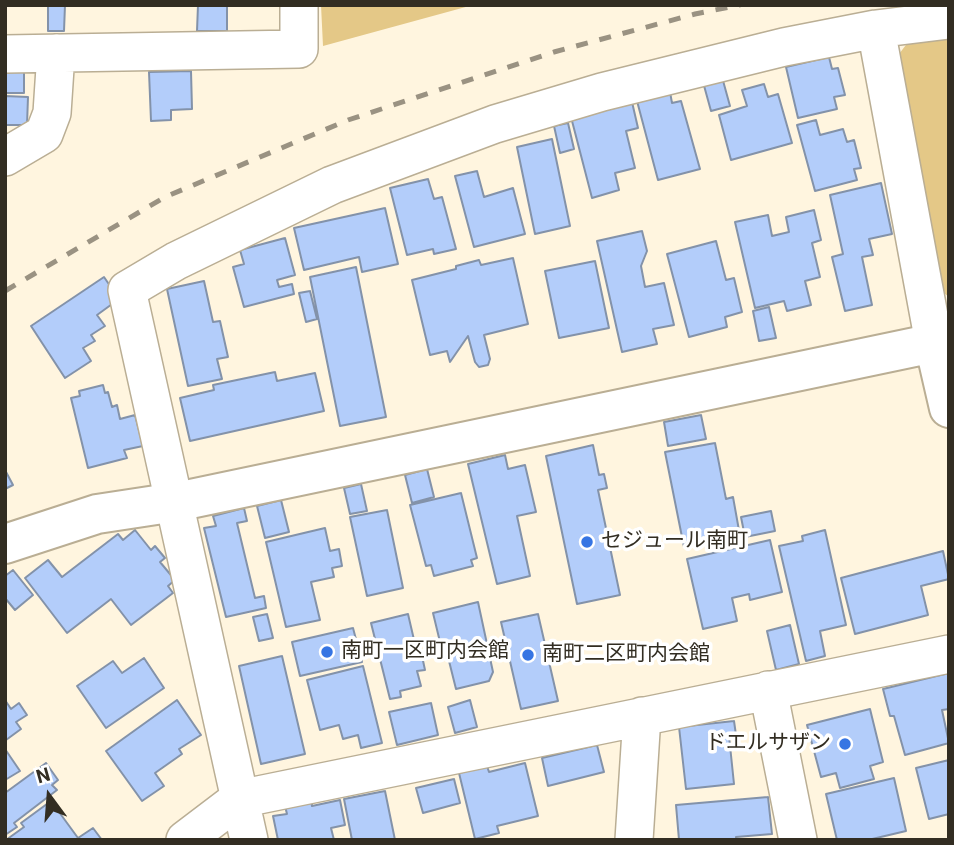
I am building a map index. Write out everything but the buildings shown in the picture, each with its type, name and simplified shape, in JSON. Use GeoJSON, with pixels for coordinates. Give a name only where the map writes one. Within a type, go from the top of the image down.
{"type":"FeatureCollection","features":[{"type":"Feature","properties":{"kind":"street"},"geometry":{"type":"LineString","coordinates":[[5,54],[299,49],[299,5]]}},
{"type":"Feature","properties":{"kind":"street"},"geometry":{"type":"LineString","coordinates":[[249,840],[127,290],[176,261],[332,185],[495,124],[602,92],[771,50],[876,29],[949,20]]}},
{"type":"Feature","properties":{"kind":"street"},"geometry":{"type":"LineString","coordinates":[[876,29],[942,342],[949,408]]}},
{"type":"Feature","properties":{"kind":"street"},"geometry":{"type":"LineString","coordinates":[[5,157],[44,134],[52,113],[56,53]]}},
{"type":"Feature","properties":{"kind":"street"},"geometry":{"type":"LineString","coordinates":[[5,544],[97,513],[176,502],[942,342]]}},
{"type":"Feature","properties":{"kind":"street"},"geometry":{"type":"LineString","coordinates":[[185,840],[239,799],[949,654]]}},
{"type":"Feature","properties":{"kind":"street"},"geometry":{"type":"LineString","coordinates":[[768,690],[798,840]]}},
{"type":"Feature","properties":{"kind":"street"},"geometry":{"type":"LineString","coordinates":[[634,840],[642,716]]}},
{"type":"Feature","properties":{"kind":"shaded area"},"geometry":{"type":"Polygon","coordinates":[[[321,5],[473,5],[323,46],[321,5]]]}},
{"type":"Feature","properties":{"kind":"shaded area"},"geometry":{"type":"Polygon","coordinates":[[[949,34],[949,297],[940,290],[896,58],[912,37],[949,34]]]}},
{"type":"Feature","properties":{"kind":"railway"},"geometry":{"type":"LineString","coordinates":[[5,291],[165,197],[348,120],[554,52],[695,14],[740,5]]}},
{"type":"Feature","properties":{"kind":"place","name":"セジュール南町"},"geometry":{"type":"Point","coordinates":[587,542]}},
{"type":"Feature","properties":{"kind":"place","name":"南町一区町内会館"},"geometry":{"type":"Point","coordinates":[327,652]}},
{"type":"Feature","properties":{"kind":"place","name":"南町二区町内会館"},"geometry":{"type":"Point","coordinates":[528,655]}},
{"type":"Feature","properties":{"kind":"place","name":"ドエルサザン"},"geometry":{"type":"Point","coordinates":[845,744]}}]}
